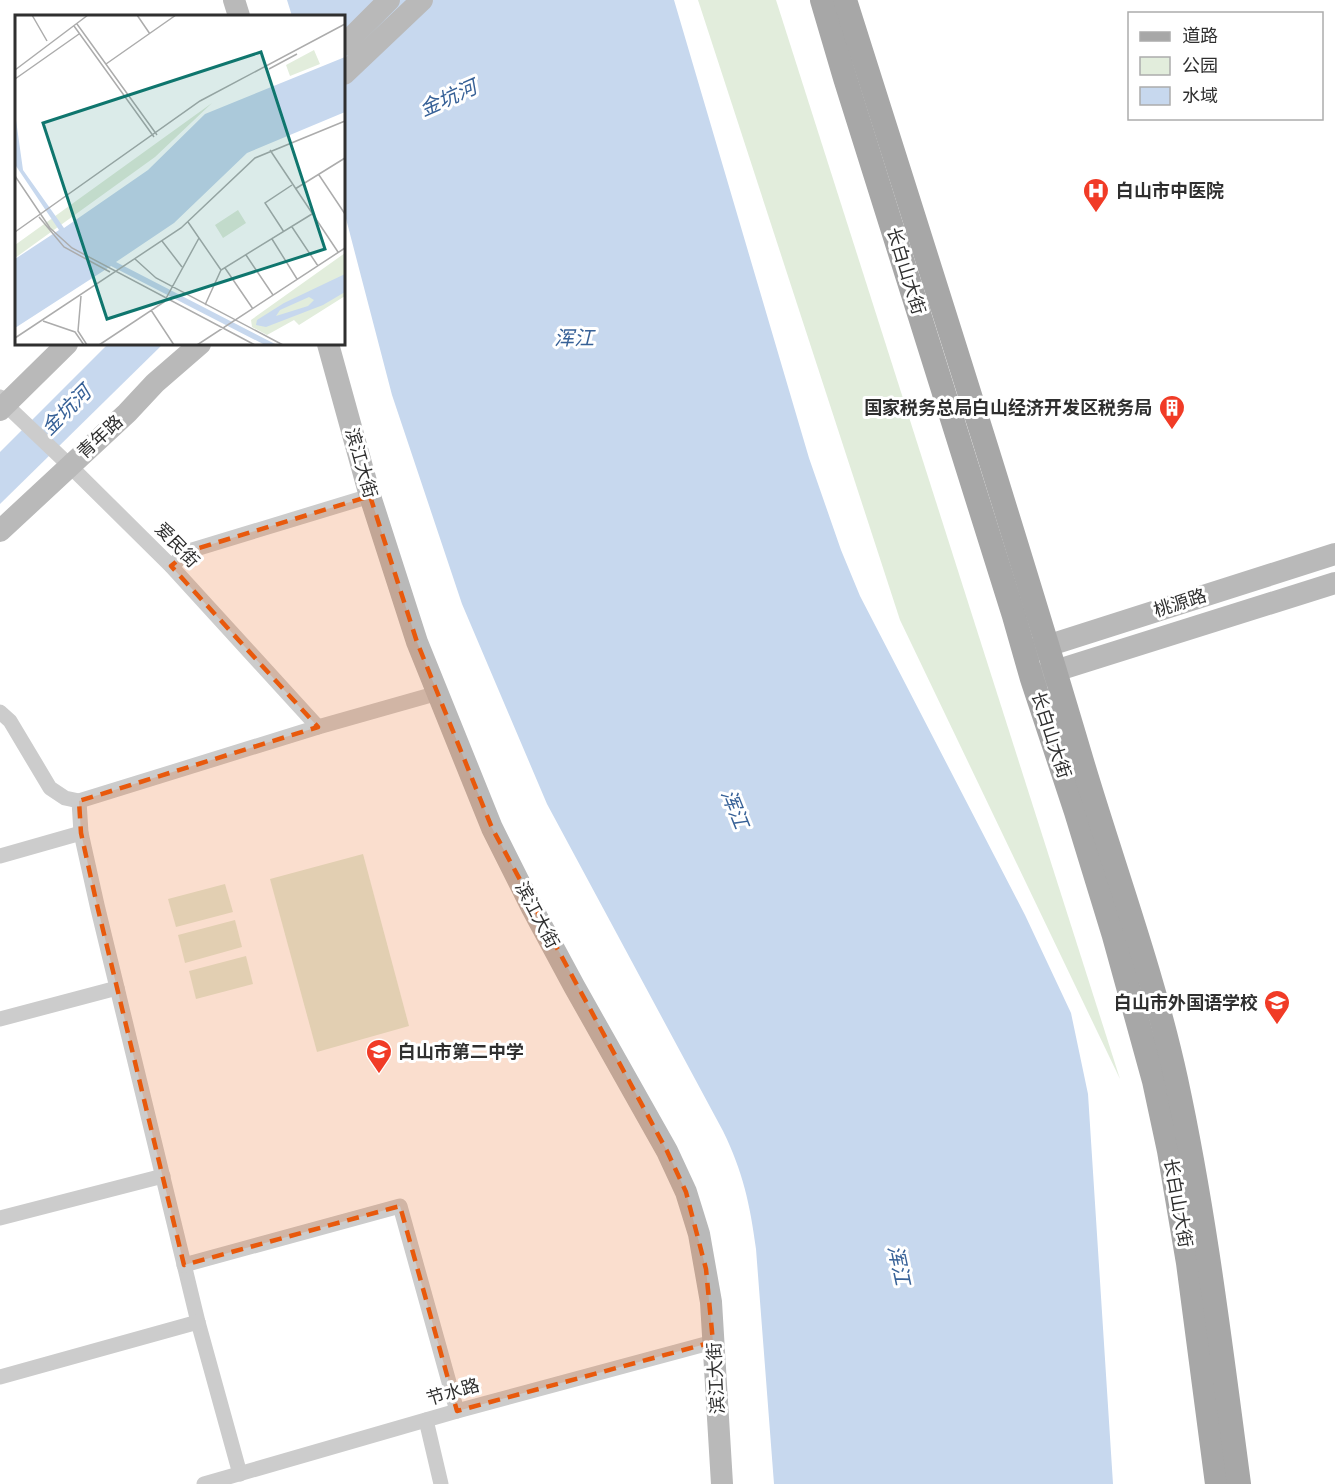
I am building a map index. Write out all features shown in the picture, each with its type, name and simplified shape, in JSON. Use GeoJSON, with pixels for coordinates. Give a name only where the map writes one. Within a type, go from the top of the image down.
{"type":"FeatureCollection","features":[{"type":"Feature","properties":{"kind":"main road","name":"长白山大街"},"geometry":{"type":"LineString","coordinates":[[822,0],[849,89],[1036,649],[1055,671],[1156,1000],[1176,1078],[1204,1228],[1239,1484]]}},
{"type":"Feature","properties":{"kind":"main road","name":"长白山大街"},"geometry":{"type":"LineString","coordinates":[[845,0],[1036,649],[1032,679],[1114,936],[1154,1081],[1188,1263],[1217,1484]]}},
{"type":"Feature","properties":{"kind":"street"},"geometry":{"type":"LineString","coordinates":[[234,0],[239,15]]}},
{"type":"Feature","properties":{"kind":"street"},"geometry":{"type":"LineString","coordinates":[[345,44],[389,0]]}},
{"type":"Feature","properties":{"kind":"street"},"geometry":{"type":"LineString","coordinates":[[345,73],[422,0]]}},
{"type":"Feature","properties":{"kind":"street"},"geometry":{"type":"LineString","coordinates":[[6,407],[66,345]]}},
{"type":"Feature","properties":{"kind":"street","name":"青年路"},"geometry":{"type":"LineString","coordinates":[[0,531],[66,462],[126,413],[155,383],[199,345]]}},
{"type":"Feature","properties":{"kind":"street","name":"滨江大街"},"geometry":{"type":"LineString","coordinates":[[328,345],[370,496],[417,642],[492,828],[574,986],[667,1151],[686,1192],[699,1234],[711,1302],[722,1484]]}},
{"type":"Feature","properties":{"kind":"street","name":"爱民街"},"geometry":{"type":"LineString","coordinates":[[6,407],[66,462],[171,566],[318,727]]}},
{"type":"Feature","properties":{"kind":"street"},"geometry":{"type":"LineString","coordinates":[[171,566],[189,551],[370,496]]}},
{"type":"Feature","properties":{"kind":"street","name":"桃源路"},"geometry":{"type":"LineString","coordinates":[[1036,649],[1335,554]]}},
{"type":"Feature","properties":{"kind":"street","name":"桃源路"},"geometry":{"type":"LineString","coordinates":[[1032,679],[1335,583]]}},
{"type":"Feature","properties":{"kind":"street"},"geometry":{"type":"LineString","coordinates":[[0,712],[10,721],[50,788],[65,798],[79,801],[318,727],[438,693]]}},
{"type":"Feature","properties":{"kind":"street"},"geometry":{"type":"LineString","coordinates":[[79,801],[81,833],[117,988],[198,1322],[240,1474]]}},
{"type":"Feature","properties":{"kind":"street"},"geometry":{"type":"LineString","coordinates":[[0,856],[81,833]]}},
{"type":"Feature","properties":{"kind":"street"},"geometry":{"type":"LineString","coordinates":[[0,1019],[117,988]]}},
{"type":"Feature","properties":{"kind":"street"},"geometry":{"type":"LineString","coordinates":[[0,1218],[163,1176]]}},
{"type":"Feature","properties":{"kind":"street"},"geometry":{"type":"LineString","coordinates":[[184,1265],[400,1206],[457,1411]]}},
{"type":"Feature","properties":{"kind":"street"},"geometry":{"type":"LineString","coordinates":[[0,1377],[198,1322]]}},
{"type":"Feature","properties":{"kind":"street","name":"节水路"},"geometry":{"type":"LineString","coordinates":[[204,1484],[457,1411],[714,1341]]}},
{"type":"Feature","properties":{"kind":"street"},"geometry":{"type":"LineString","coordinates":[[426,1420],[441,1484]]}},
{"type":"Feature","properties":{"kind":"highlighted area"},"geometry":{"type":"Polygon","coordinates":[[[370,496],[417,642],[492,828],[667,1151],[686,1192],[706,1269],[713,1342],[457,1411],[400,1206],[184,1265],[97,905],[81,833],[79,801],[318,727],[171,566],[189,551],[370,496]]]}},
{"type":"Feature","properties":{"kind":"green space"},"geometry":{"type":"Polygon","coordinates":[[[698,0],[776,0],[1120,1079],[900,620],[698,0]]]}},
{"type":"Feature","properties":{"kind":"green space"},"geometry":{"type":"Polygon","coordinates":[[[363,854],[409,1026],[317,1052],[270,879],[363,854]]]}},
{"type":"Feature","properties":{"kind":"green space"},"geometry":{"type":"Polygon","coordinates":[[[225,884],[233,912],[176,927],[168,899],[225,884]]]}},
{"type":"Feature","properties":{"kind":"green space"},"geometry":{"type":"Polygon","coordinates":[[[235,920],[242,947],[185,963],[178,935],[235,920]]]}},
{"type":"Feature","properties":{"kind":"green space"},"geometry":{"type":"Polygon","coordinates":[[[246,956],[253,984],[196,999],[189,971],[246,956]]]}},
{"type":"Feature","properties":{"kind":"water","name":"浑江"},"geometry":{"type":"Polygon","coordinates":[[[287,0],[674,0],[809,458],[841,550],[860,596],[1025,915],[1071,1013],[1088,1094],[1113,1484],[774,1484],[756,1249],[741,1174],[723,1131],[547,804],[462,604],[392,395],[345,215],[345,15],[292,15],[287,0]]]}},
{"type":"Feature","properties":{"kind":"water","name":"金坑河"},"geometry":{"type":"Polygon","coordinates":[[[107,345],[162,345],[0,504],[0,452],[107,345]]]}},
{"type":"Feature","properties":{"kind":"place","name":"白山市中医院"},"geometry":{"type":"Point","coordinates":[1096,214]}},
{"type":"Feature","properties":{"kind":"place","name":"国家税务总局白山经济开发区税务局"},"geometry":{"type":"Point","coordinates":[1172,431]}},
{"type":"Feature","properties":{"kind":"place","name":"白山市外国语学校"},"geometry":{"type":"Point","coordinates":[1277,1026]}},
{"type":"Feature","properties":{"kind":"place","name":"白山市第二中学"},"geometry":{"type":"Point","coordinates":[379,1075]}}]}
